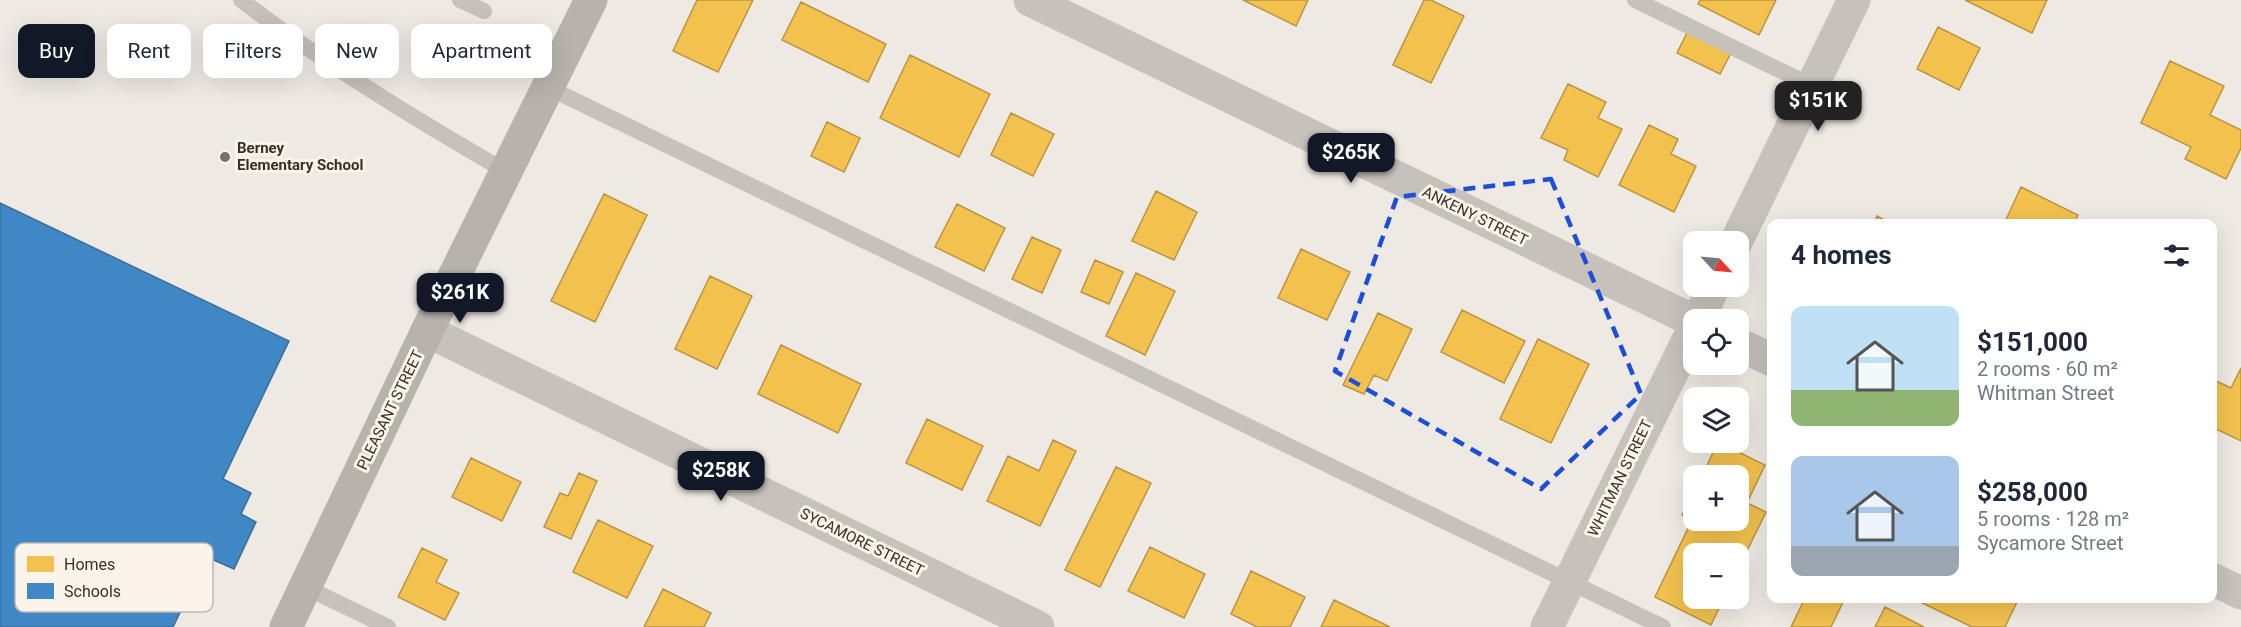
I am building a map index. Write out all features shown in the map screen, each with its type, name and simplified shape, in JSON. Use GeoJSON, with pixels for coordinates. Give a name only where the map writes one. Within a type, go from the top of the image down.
{"type":"FeatureCollection","features":[{"type":"Feature","properties":{"kind":"main road","name":"PLEASANT STREET"},"geometry":{"type":"LineString","coordinates":[[286,627],[427,331],[591,0]]}},
{"type":"Feature","properties":{"kind":"street","name":"ANKENY STREET"},"geometry":{"type":"LineString","coordinates":[[1030,0],[1683,316]]}},
{"type":"Feature","properties":{"kind":"street"},"geometry":{"type":"LineString","coordinates":[[1741,231],[1854,0]]}},
{"type":"Feature","properties":{"kind":"street","name":"SYCAMORE STREET"},"geometry":{"type":"LineString","coordinates":[[427,331],[1038,627]]}},
{"type":"Feature","properties":{"kind":"street"},"geometry":{"type":"LineString","coordinates":[[1749,349],[1767,358]]}},
{"type":"Feature","properties":{"kind":"street","name":"WHITMAN STREET"},"geometry":{"type":"LineString","coordinates":[[1547,627],[1683,350]]}},
{"type":"Feature","properties":{"kind":"street"},"geometry":{"type":"LineString","coordinates":[[2217,581],[2241,593]]}},
{"type":"Feature","properties":{"kind":"lane"},"geometry":{"type":"LineString","coordinates":[[241,0],[376,95],[507,172]]}},
{"type":"Feature","properties":{"kind":"lane"},"geometry":{"type":"LineString","coordinates":[[460,0],[483,11]]}},
{"type":"Feature","properties":{"kind":"lane"},"geometry":{"type":"LineString","coordinates":[[1635,0],[1812,86]]}},
{"type":"Feature","properties":{"kind":"lane"},"geometry":{"type":"LineString","coordinates":[[549,87],[1663,627]]}},
{"type":"Feature","properties":{"kind":"lane"},"geometry":{"type":"LineString","coordinates":[[305,588],[388,627]]}},
{"type":"Feature","properties":{"kind":"highlighted area"},"geometry":{"type":"Polygon","coordinates":[[[1551,179],[1641,394],[1541,489],[1335,371],[1397,197],[1551,179]]]}},
{"type":"Feature","properties":{"kind":"building: Homes"},"geometry":{"type":"Polygon","coordinates":[[[697,0],[753,0],[718,72],[673,51],[697,0]]]}},
{"type":"Feature","properties":{"kind":"building: Homes"},"geometry":{"type":"Polygon","coordinates":[[[1243,0],[1308,0],[1296,26],[1243,0]]]}},
{"type":"Feature","properties":{"kind":"building: Homes"},"geometry":{"type":"Polygon","coordinates":[[[1424,0],[1431,0],[1464,16],[1431,83],[1393,65],[1424,0]]]}},
{"type":"Feature","properties":{"kind":"building: Homes"},"geometry":{"type":"Polygon","coordinates":[[[1700,0],[1776,0],[1759,35],[1698,4],[1700,0]]]}},
{"type":"Feature","properties":{"kind":"building: Homes"},"geometry":{"type":"Polygon","coordinates":[[[1965,0],[2047,0],[2032,33],[1965,0]]]}},
{"type":"Feature","properties":{"kind":"building: Homes"},"geometry":{"type":"Polygon","coordinates":[[[801,2],[886,44],[868,82],[782,40],[801,2]]]}},
{"type":"Feature","properties":{"kind":"building: Homes"},"geometry":{"type":"Polygon","coordinates":[[[1938,27],[1980,48],[1959,90],[1917,69],[1938,27]]]}},
{"type":"Feature","properties":{"kind":"building: Homes"},"geometry":{"type":"Polygon","coordinates":[[[1688,31],[1731,53],[1720,74],[1677,53],[1688,31]]]}},
{"type":"Feature","properties":{"kind":"building: Homes"},"geometry":{"type":"Polygon","coordinates":[[[910,55],[990,94],[959,157],[880,118],[910,55]]]}},
{"type":"Feature","properties":{"kind":"building: Homes"},"geometry":{"type":"Polygon","coordinates":[[[2170,61],[2224,86],[2210,115],[2241,130],[2241,148],[2226,179],[2185,159],[2191,147],[2141,123],[2170,61]]]}},
{"type":"Feature","properties":{"kind":"building: Homes"},"geometry":{"type":"Polygon","coordinates":[[[1568,84],[1606,102],[1598,118],[1622,129],[1598,177],[1564,160],[1568,150],[1541,138],[1568,84]]]}},
{"type":"Feature","properties":{"kind":"building: Homes"},"geometry":{"type":"Polygon","coordinates":[[[1011,113],[1054,134],[1033,176],[991,155],[1011,113]]]}},
{"type":"Feature","properties":{"kind":"building: Homes"},"geometry":{"type":"Polygon","coordinates":[[[827,122],[860,138],[844,172],[811,156],[827,122]]]}},
{"type":"Feature","properties":{"kind":"building: Homes"},"geometry":{"type":"Polygon","coordinates":[[[1649,125],[1678,139],[1671,154],[1696,166],[1674,212],[1619,185],[1649,125]]]}},
{"type":"Feature","properties":{"kind":"building: Homes"},"geometry":{"type":"Polygon","coordinates":[[[2021,187],[2078,215],[2076,219],[2006,219],[2021,187]]]}},
{"type":"Feature","properties":{"kind":"building: Homes"},"geometry":{"type":"Polygon","coordinates":[[[1156,191],[1197,212],[1174,260],[1132,241],[1156,191]]]}},
{"type":"Feature","properties":{"kind":"building: Homes"},"geometry":{"type":"Polygon","coordinates":[[[604,194],[647,215],[595,322],[551,301],[604,194]]]}},
{"type":"Feature","properties":{"kind":"building: Homes"},"geometry":{"type":"Polygon","coordinates":[[[957,204],[1005,228],[984,271],[935,247],[957,204]]]}},
{"type":"Feature","properties":{"kind":"building: Homes"},"geometry":{"type":"Polygon","coordinates":[[[1032,237],[1061,250],[1042,293],[1012,279],[1032,237]]]}},
{"type":"Feature","properties":{"kind":"building: Homes"},"geometry":{"type":"Polygon","coordinates":[[[1301,249],[1350,272],[1327,320],[1278,298],[1301,249]]]}},
{"type":"Feature","properties":{"kind":"building: Homes"},"geometry":{"type":"Polygon","coordinates":[[[1095,260],[1123,272],[1109,304],[1081,292],[1095,260]]]}},
{"type":"Feature","properties":{"kind":"building: Homes"},"geometry":{"type":"Polygon","coordinates":[[[1136,273],[1175,291],[1145,355],[1106,336],[1136,273]]]}},
{"type":"Feature","properties":{"kind":"building: Homes"},"geometry":{"type":"Polygon","coordinates":[[[710,276],[752,296],[717,369],[675,349],[710,276]]]}},
{"type":"Feature","properties":{"kind":"building: Homes"},"geometry":{"type":"Polygon","coordinates":[[[1462,310],[1525,341],[1504,383],[1441,352],[1462,310]]]}},
{"type":"Feature","properties":{"kind":"building: Homes"},"geometry":{"type":"Polygon","coordinates":[[[1378,313],[1412,329],[1387,381],[1374,375],[1364,394],[1343,385],[1378,313]]]}},
{"type":"Feature","properties":{"kind":"building: Homes"},"geometry":{"type":"Polygon","coordinates":[[[1538,339],[1589,364],[1551,443],[1500,419],[1538,339]]]}},
{"type":"Feature","properties":{"kind":"building: Homes"},"geometry":{"type":"Polygon","coordinates":[[[781,345],[861,384],[838,433],[758,394],[781,345]]]}},
{"type":"Feature","properties":{"kind":"building: Homes"},"geometry":{"type":"Polygon","coordinates":[[[2241,368],[2241,441],[2217,429],[2217,381],[2231,388],[2241,368]]]}},
{"type":"Feature","properties":{"kind":"building: Homes"},"geometry":{"type":"Polygon","coordinates":[[[927,419],[983,446],[962,490],[906,463],[927,419]]]}},
{"type":"Feature","properties":{"kind":"building: Homes"},"geometry":{"type":"Polygon","coordinates":[[[1053,440],[1076,451],[1040,526],[987,501],[1008,456],[1039,471],[1053,440]]]}},
{"type":"Feature","properties":{"kind":"building: Homes"},"geometry":{"type":"Polygon","coordinates":[[[1713,453],[1740,453],[1765,465],[1749,499],[1749,465],[1707,465],[1713,453]]]}},
{"type":"Feature","properties":{"kind":"building: Homes"},"geometry":{"type":"Polygon","coordinates":[[[471,458],[521,482],[502,521],[452,497],[471,458]]]}},
{"type":"Feature","properties":{"kind":"building: Homes"},"geometry":{"type":"Polygon","coordinates":[[[1116,467],[1151,483],[1100,587],[1065,570],[1116,467]]]}},
{"type":"Feature","properties":{"kind":"building: Homes"},"geometry":{"type":"Polygon","coordinates":[[[579,473],[597,481],[571,539],[544,527],[560,493],[568,496],[579,473]]]}},
{"type":"Feature","properties":{"kind":"building: Homes"},"geometry":{"type":"Polygon","coordinates":[[[1749,504],[1766,512],[1749,547],[1749,543],[1683,543],[1683,609],[1719,609],[1711,625],[1655,597],[1687,531],[1749,531],[1749,504]]]}},
{"type":"Feature","properties":{"kind":"building: Homes"},"geometry":{"type":"Polygon","coordinates":[[[598,520],[653,546],[627,598],[573,572],[598,520]]]}},
{"type":"Feature","properties":{"kind":"building: Homes"},"geometry":{"type":"Polygon","coordinates":[[[1150,547],[1205,574],[1184,618],[1128,591],[1150,547]]]}},
{"type":"Feature","properties":{"kind":"building: Homes"},"geometry":{"type":"Polygon","coordinates":[[[422,548],[447,560],[436,582],[459,593],[445,620],[398,597],[422,548]]]}},
{"type":"Feature","properties":{"kind":"building: Homes"},"geometry":{"type":"Polygon","coordinates":[[[1251,571],[1305,597],[1290,627],[1257,627],[1231,614],[1251,571]]]}},
{"type":"Feature","properties":{"kind":"building: Homes"},"geometry":{"type":"Polygon","coordinates":[[[663,589],[711,613],[704,627],[644,627],[663,589]]]}},
{"type":"Feature","properties":{"kind":"building: Homes"},"geometry":{"type":"Polygon","coordinates":[[[1334,600],[1390,627],[1321,627],[1334,600]]]}},
{"type":"Feature","properties":{"kind":"building: Homes"},"geometry":{"type":"Polygon","coordinates":[[[1803,603],[1843,603],[1831,627],[1791,627],[1803,603]]]}},
{"type":"Feature","properties":{"kind":"building: Homes"},"geometry":{"type":"Polygon","coordinates":[[[1922,603],[2017,603],[2005,627],[1972,627],[1922,603]]]}},
{"type":"Feature","properties":{"kind":"building: Homes"},"geometry":{"type":"Polygon","coordinates":[[[1885,607],[1924,627],[1875,627],[1885,607]]]}},
{"type":"Feature","properties":{"kind":"building: Schools"},"geometry":{"type":"Polygon","coordinates":[[[0,203],[289,341],[223,479],[251,493],[241,514],[256,522],[234,569],[213,560],[213,543],[15,543],[15,612],[180,612],[173,627],[0,627],[0,203]]]}},
{"type":"Feature","properties":{"kind":"place","name":"Berney Elementary School"},"geometry":{"type":"Point","coordinates":[225,157]}}]}
